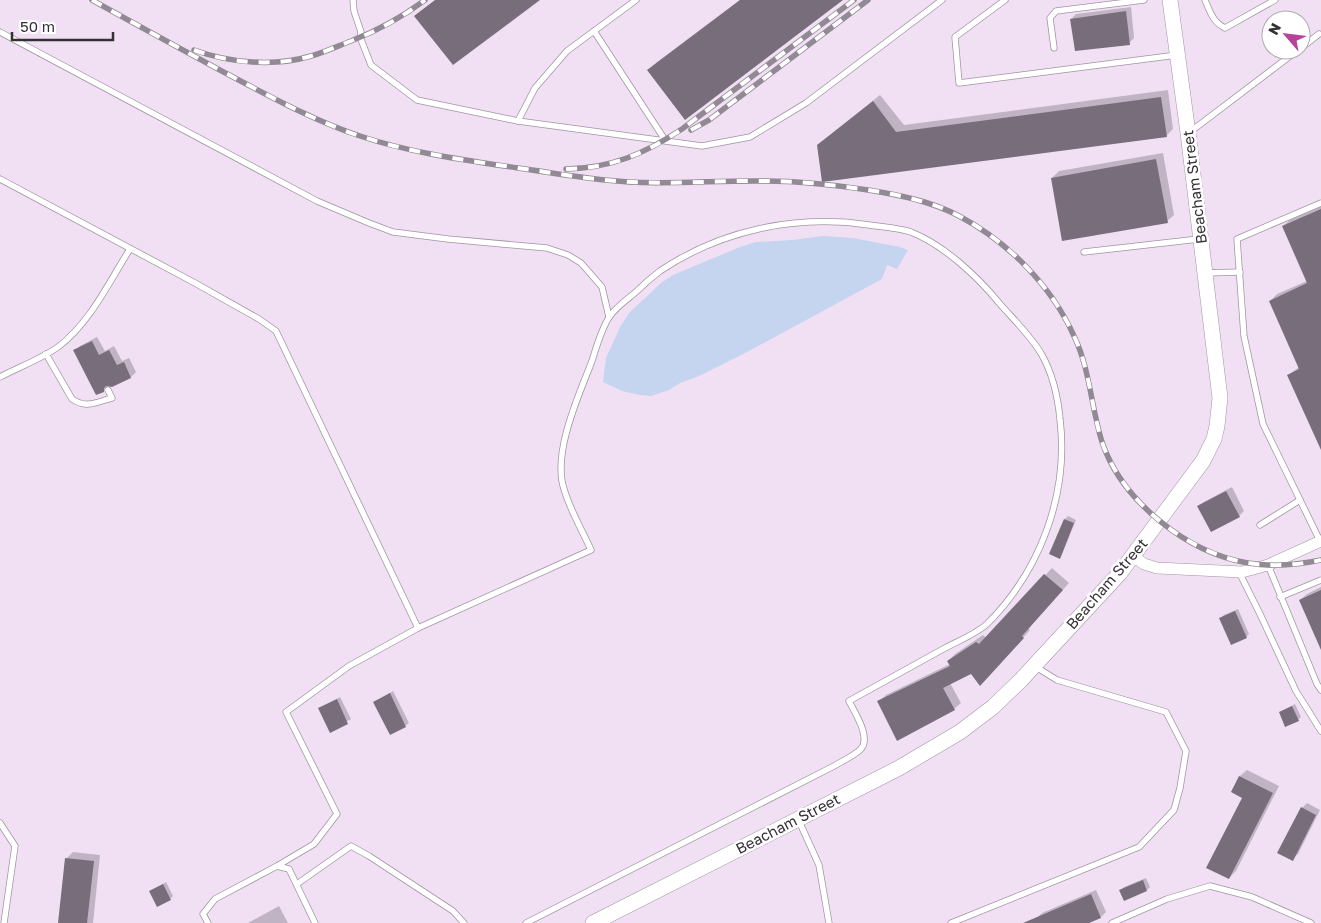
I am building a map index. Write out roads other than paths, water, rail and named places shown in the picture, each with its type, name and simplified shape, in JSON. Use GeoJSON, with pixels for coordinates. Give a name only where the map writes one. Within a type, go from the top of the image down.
{"type":"FeatureCollection","features":[{"type":"Feature","properties":{"kind":"main road","name":"Beacham Street"},"geometry":{"type":"LineString","coordinates":[[593,923],[906,764],[960,732],[993,707],[1106,589],[1133,556],[1203,461],[1217,426],[1220,398],[1170,0]]}},
{"type":"Feature","properties":{"kind":"street"},"geometry":{"type":"LineString","coordinates":[[1133,556],[1144,564],[1157,568],[1239,572],[1250,571],[1268,565],[1320,541]]}},
{"type":"Feature","properties":{"kind":"lane"},"geometry":{"type":"LineString","coordinates":[[353,0],[360,37],[372,65],[417,100],[518,121],[702,146],[750,137],[806,103],[942,0]]}},
{"type":"Feature","properties":{"kind":"lane"},"geometry":{"type":"LineString","coordinates":[[518,121],[535,88],[566,51],[636,0]]}},
{"type":"Feature","properties":{"kind":"lane"},"geometry":{"type":"LineString","coordinates":[[1005,0],[955,37],[959,83],[1178,56]]}},
{"type":"Feature","properties":{"kind":"lane"},"geometry":{"type":"LineString","coordinates":[[1054,48],[1050,18],[1056,11],[1144,0]]}},
{"type":"Feature","properties":{"kind":"lane"},"geometry":{"type":"LineString","coordinates":[[1205,0],[1212,18],[1218,25],[1225,28],[1275,0]]}},
{"type":"Feature","properties":{"kind":"lane"},"geometry":{"type":"LineString","coordinates":[[594,31],[665,140]]}},
{"type":"Feature","properties":{"kind":"lane"},"geometry":{"type":"LineString","coordinates":[[0,32],[317,201],[369,223],[393,232],[546,248],[568,255],[581,263],[602,287],[609,317]]}},
{"type":"Feature","properties":{"kind":"lane"},"geometry":{"type":"LineString","coordinates":[[1311,40],[1319,34]]}},
{"type":"Feature","properties":{"kind":"lane"},"geometry":{"type":"LineString","coordinates":[[1188,133],[1285,60]]}},
{"type":"Feature","properties":{"kind":"lane"},"geometry":{"type":"LineString","coordinates":[[0,179],[251,315],[276,332],[418,628]]}},
{"type":"Feature","properties":{"kind":"lane"},"geometry":{"type":"LineString","coordinates":[[1320,541],[1263,424],[1244,336],[1237,240],[1321,203]]}},
{"type":"Feature","properties":{"kind":"lane"},"geometry":{"type":"LineString","coordinates":[[208,923],[203,914],[215,899],[314,844],[337,814],[286,712],[349,666],[418,628],[591,550],[564,490],[560,472],[564,445],[576,405],[609,317],[658,272],[712,244],[759,229],[784,223],[822,221],[848,222],[910,232],[953,257],[988,289],[1042,354],[1053,380],[1059,408],[1062,449],[1061,477],[1056,504],[1037,554],[1028,571],[1008,601],[983,627],[849,701],[865,736],[862,748],[834,766],[526,923]]}},
{"type":"Feature","properties":{"kind":"lane"},"geometry":{"type":"LineString","coordinates":[[1084,252],[1201,239]]}},
{"type":"Feature","properties":{"kind":"lane"},"geometry":{"type":"LineString","coordinates":[[0,376],[46,354],[64,342],[85,321],[130,249]]}},
{"type":"Feature","properties":{"kind":"lane"},"geometry":{"type":"LineString","coordinates":[[1205,273],[1240,272]]}},
{"type":"Feature","properties":{"kind":"lane"},"geometry":{"type":"LineString","coordinates":[[46,354],[72,398],[79,404],[88,405],[112,398],[108,390]]}},
{"type":"Feature","properties":{"kind":"lane"},"geometry":{"type":"LineString","coordinates":[[1260,525],[1300,500]]}},
{"type":"Feature","properties":{"kind":"lane"},"geometry":{"type":"LineString","coordinates":[[1268,565],[1321,690]]}},
{"type":"Feature","properties":{"kind":"lane"},"geometry":{"type":"LineString","coordinates":[[1239,572],[1296,691],[1321,731]]}},
{"type":"Feature","properties":{"kind":"lane"},"geometry":{"type":"LineString","coordinates":[[1280,597],[1321,580]]}},
{"type":"Feature","properties":{"kind":"lane"},"geometry":{"type":"LineString","coordinates":[[951,923],[1139,847],[1174,810],[1186,751],[1166,712],[1057,680],[1034,666]]}},
{"type":"Feature","properties":{"kind":"lane"},"geometry":{"type":"LineString","coordinates":[[798,819],[819,865],[829,923]]}},
{"type":"Feature","properties":{"kind":"lane"},"geometry":{"type":"LineString","coordinates":[[0,823],[15,846],[4,923]]}},
{"type":"Feature","properties":{"kind":"lane"},"geometry":{"type":"LineString","coordinates":[[297,884],[351,846],[453,911],[464,923]]}},
{"type":"Feature","properties":{"kind":"lane"},"geometry":{"type":"LineString","coordinates":[[277,866],[289,869],[315,923]]}},
{"type":"Feature","properties":{"kind":"lane"},"geometry":{"type":"LineString","coordinates":[[1112,923],[1167,899],[1210,886],[1252,897],[1311,923]]}},
{"type":"Feature","properties":{"kind":"water"},"geometry":{"type":"Polygon","coordinates":[[[823,236],[853,238],[908,250],[897,269],[887,265],[882,279],[747,352],[669,390],[651,396],[640,395],[622,391],[603,382],[606,358],[621,325],[630,312],[661,283],[673,275],[756,242],[823,236]]]}},
{"type":"Feature","properties":{"kind":"railway"},"geometry":{"type":"LineString","coordinates":[[92,0],[215,68],[295,109],[344,130],[399,147],[458,159],[625,182],[779,181],[830,185],[903,196],[926,202],[959,216],[1011,252],[1040,282],[1053,299],[1074,336],[1084,362],[1102,442],[1112,464],[1141,504],[1180,536],[1202,548],[1225,557],[1266,565],[1294,564],[1321,560]]}},
{"type":"Feature","properties":{"kind":"railway"},"geometry":{"type":"LineString","coordinates":[[194,50],[222,58],[252,62],[282,62],[311,56],[390,23],[425,0]]}},
{"type":"Feature","properties":{"kind":"railway"},"geometry":{"type":"LineString","coordinates":[[566,169],[598,166],[627,158],[668,138],[854,0]]}},
{"type":"Feature","properties":{"kind":"railway"},"geometry":{"type":"LineString","coordinates":[[691,130],[709,120],[868,0]]}}]}
